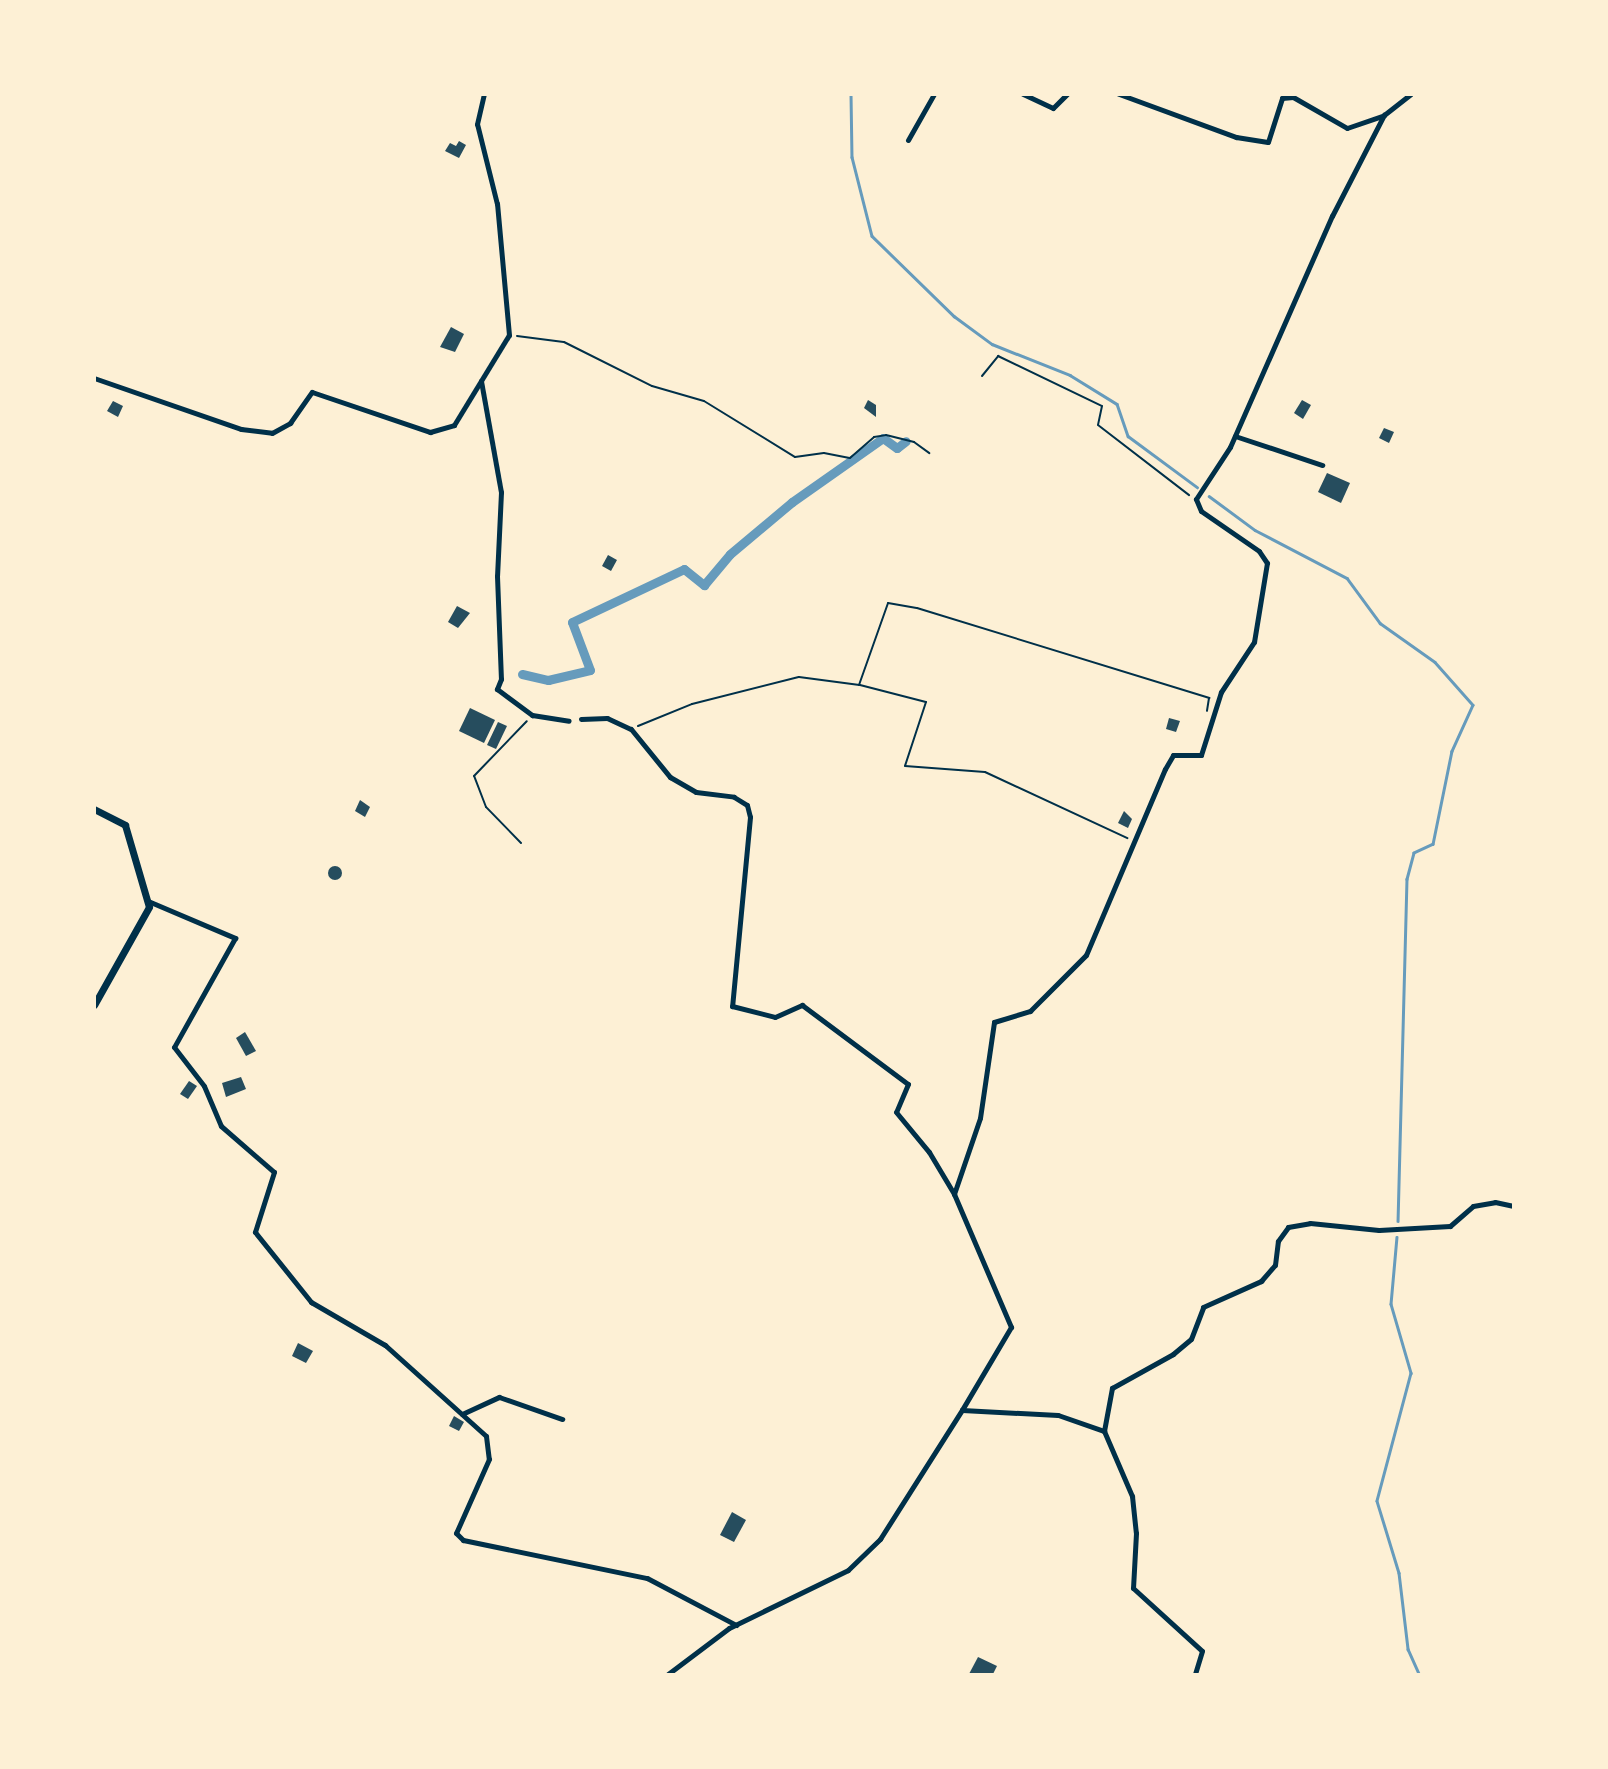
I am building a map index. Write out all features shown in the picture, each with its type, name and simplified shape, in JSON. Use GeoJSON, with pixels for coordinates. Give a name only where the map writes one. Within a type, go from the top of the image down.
{"type":"FeatureCollection","features":[{"type":"Feature","properties":{"kind":"main road"},"geometry":{"type":"LineString","coordinates":[[94,809],[125,825],[148,901],[140,926],[94,1005]]}},
{"type":"Feature","properties":{"kind":"street"},"geometry":{"type":"LineString","coordinates":[[94,378],[241,429],[272,433],[290,423],[312,392],[430,432],[453,425],[509,335],[497,204],[477,124],[484,94]]}},
{"type":"Feature","properties":{"kind":"street"},"geometry":{"type":"LineString","coordinates":[[908,140],[934,94]]}},
{"type":"Feature","properties":{"kind":"street"},"geometry":{"type":"LineString","coordinates":[[1023,94],[1054,108],[1067,94]]}},
{"type":"Feature","properties":{"kind":"street"},"geometry":{"type":"LineString","coordinates":[[1119,94],[1236,137],[1268,142],[1283,98],[1293,97],[1347,128],[1384,115],[1411,94]]}},
{"type":"Feature","properties":{"kind":"street"},"geometry":{"type":"LineString","coordinates":[[954,1194],[980,1118],[993,1022],[1030,1011],[1086,955],[1173,755],[1201,754],[1222,692],[1254,642],[1267,563],[1259,551],[1201,511],[1196,499],[1236,436],[1332,216],[1384,115]]}},
{"type":"Feature","properties":{"kind":"street"},"geometry":{"type":"LineString","coordinates":[[481,380],[501,492],[497,576],[501,679],[497,689],[532,715],[569,721]]}},
{"type":"Feature","properties":{"kind":"street"},"geometry":{"type":"LineString","coordinates":[[1236,436],[1322,465]]}},
{"type":"Feature","properties":{"kind":"street"},"geometry":{"type":"LineString","coordinates":[[581,719],[607,718],[631,729],[670,777],[696,792],[734,797],[747,805],[750,817],[732,1006],[775,1017],[802,1005],[908,1084],[896,1112],[929,1152],[954,1194],[1011,1326],[962,1410],[880,1539],[848,1570],[736,1625],[668,1675]]}},
{"type":"Feature","properties":{"kind":"street"},"geometry":{"type":"LineString","coordinates":[[148,901],[235,938],[174,1047],[204,1086],[220,1126],[274,1172],[256,1232],[311,1302],[385,1345],[486,1436],[489,1459],[456,1533],[463,1541],[647,1578],[736,1625]]}},
{"type":"Feature","properties":{"kind":"street"},"geometry":{"type":"LineString","coordinates":[[1195,1675],[1202,1651],[1133,1588],[1136,1533],[1132,1496],[1104,1431],[1112,1388],[1173,1354],[1191,1339],[1203,1307],[1261,1281],[1275,1265],[1278,1241],[1288,1227],[1310,1223],[1379,1230],[1450,1226],[1473,1206],[1495,1202],[1514,1206]]}},
{"type":"Feature","properties":{"kind":"street"},"geometry":{"type":"LineString","coordinates":[[462,1414],[499,1397],[562,1419]]}},
{"type":"Feature","properties":{"kind":"street"},"geometry":{"type":"LineString","coordinates":[[962,1410],[1058,1415],[1104,1431]]}},
{"type":"Feature","properties":{"kind":"path"},"geometry":{"type":"LineString","coordinates":[[509,335],[564,342],[652,386],[704,401],[795,457],[824,453],[850,458],[874,438],[886,435],[914,442],[929,453]]}},
{"type":"Feature","properties":{"kind":"path"},"geometry":{"type":"LineString","coordinates":[[982,376],[998,356],[1102,406],[1098,425],[1196,499]]}},
{"type":"Feature","properties":{"kind":"path"},"geometry":{"type":"LineString","coordinates":[[859,685],[888,603],[917,608],[1209,698],[1206,718],[1211,723]]}},
{"type":"Feature","properties":{"kind":"path"},"geometry":{"type":"LineString","coordinates":[[631,729],[692,704],[799,677],[859,685],[926,702],[905,766],[985,772],[1135,842]]}},
{"type":"Feature","properties":{"kind":"path"},"geometry":{"type":"LineString","coordinates":[[521,843],[486,807],[474,775],[532,715]]}},
{"type":"Feature","properties":{"kind":"building"},"geometry":{"type":"Polygon","coordinates":[[[459,141],[466,145],[459,158],[445,151],[450,143],[456,146],[459,141]]]}},
{"type":"Feature","properties":{"kind":"building"},"geometry":{"type":"Polygon","coordinates":[[[451,327],[464,334],[455,352],[440,347],[451,327]]]}},
{"type":"Feature","properties":{"kind":"building"},"geometry":{"type":"Polygon","coordinates":[[[868,400],[876,405],[876,417],[864,408],[868,400]]]}},
{"type":"Feature","properties":{"kind":"building"},"geometry":{"type":"Polygon","coordinates":[[[1302,400],[1311,405],[1303,419],[1294,413],[1302,400]]]}},
{"type":"Feature","properties":{"kind":"building"},"geometry":{"type":"Polygon","coordinates":[[[113,401],[123,406],[118,417],[107,411],[113,401]]]}},
{"type":"Feature","properties":{"kind":"building"},"geometry":{"type":"Polygon","coordinates":[[[1384,428],[1394,432],[1389,443],[1379,438],[1384,428]]]}},
{"type":"Feature","properties":{"kind":"building"},"geometry":{"type":"Polygon","coordinates":[[[1327,473],[1350,483],[1341,503],[1318,492],[1327,473]]]}},
{"type":"Feature","properties":{"kind":"building"},"geometry":{"type":"Polygon","coordinates":[[[608,555],[617,560],[611,571],[602,566],[608,555]]]}},
{"type":"Feature","properties":{"kind":"building"},"geometry":{"type":"Polygon","coordinates":[[[457,606],[470,613],[458,628],[448,622],[457,606]]]}},
{"type":"Feature","properties":{"kind":"building"},"geometry":{"type":"Polygon","coordinates":[[[470,708],[495,720],[484,743],[459,731],[470,708]]]}},
{"type":"Feature","properties":{"kind":"building"},"geometry":{"type":"Polygon","coordinates":[[[1169,718],[1180,721],[1176,732],[1166,729],[1169,718]]]}},
{"type":"Feature","properties":{"kind":"building"},"geometry":{"type":"Polygon","coordinates":[[[498,722],[507,726],[496,749],[487,745],[498,722]]]}},
{"type":"Feature","properties":{"kind":"building"},"geometry":{"type":"Polygon","coordinates":[[[360,800],[370,807],[365,817],[355,811],[360,800]]]}},
{"type":"Feature","properties":{"kind":"building"},"geometry":{"type":"Polygon","coordinates":[[[1124,811],[1132,819],[1128,828],[1118,823],[1124,811]]]}},
{"type":"Feature","properties":{"kind":"building"},"geometry":{"type":"Polygon","coordinates":[[[332,866],[338,866],[342,873],[338,880],[332,880],[328,876],[328,870],[332,866]]]}},
{"type":"Feature","properties":{"kind":"building"},"geometry":{"type":"Polygon","coordinates":[[[245,1032],[256,1051],[246,1056],[236,1038],[245,1032]]]}},
{"type":"Feature","properties":{"kind":"building"},"geometry":{"type":"Polygon","coordinates":[[[241,1077],[246,1089],[226,1097],[222,1083],[241,1077]]]}},
{"type":"Feature","properties":{"kind":"building"},"geometry":{"type":"Polygon","coordinates":[[[189,1081],[197,1086],[188,1099],[180,1094],[189,1081]]]}},
{"type":"Feature","properties":{"kind":"building"},"geometry":{"type":"Polygon","coordinates":[[[298,1343],[313,1351],[306,1363],[292,1356],[298,1343]]]}},
{"type":"Feature","properties":{"kind":"building"},"geometry":{"type":"Polygon","coordinates":[[[454,1416],[464,1422],[459,1431],[449,1426],[454,1416]]]}},
{"type":"Feature","properties":{"kind":"building"},"geometry":{"type":"Polygon","coordinates":[[[732,1512],[746,1520],[734,1542],[720,1535],[732,1512]]]}},
{"type":"Feature","properties":{"kind":"building"},"geometry":{"type":"Polygon","coordinates":[[[978,1657],[997,1666],[993,1674],[969,1674],[978,1657]]]}},
{"type":"Feature","properties":{"kind":"waterway"},"geometry":{"type":"LineString","coordinates":[[851,94],[852,157],[872,236],[954,316],[992,344],[1070,375],[1117,404],[1128,436],[1197,487]]}},
{"type":"Feature","properties":{"kind":"waterway"},"geometry":{"type":"LineString","coordinates":[[522,674],[548,680],[590,670],[572,622],[684,569],[704,585],[730,554],[792,502],[883,438],[897,448],[906,441]]}},
{"type":"Feature","properties":{"kind":"waterway"},"geometry":{"type":"LineString","coordinates":[[1209,496],[1255,530],[1347,578],[1380,623],[1435,662],[1473,705],[1452,751],[1433,844],[1414,853],[1407,879],[1398,1221]]}},
{"type":"Feature","properties":{"kind":"waterway"},"geometry":{"type":"LineString","coordinates":[[1397,1237],[1391,1304],[1411,1373],[1377,1501],[1399,1573],[1408,1649],[1419,1674]]}}]}
